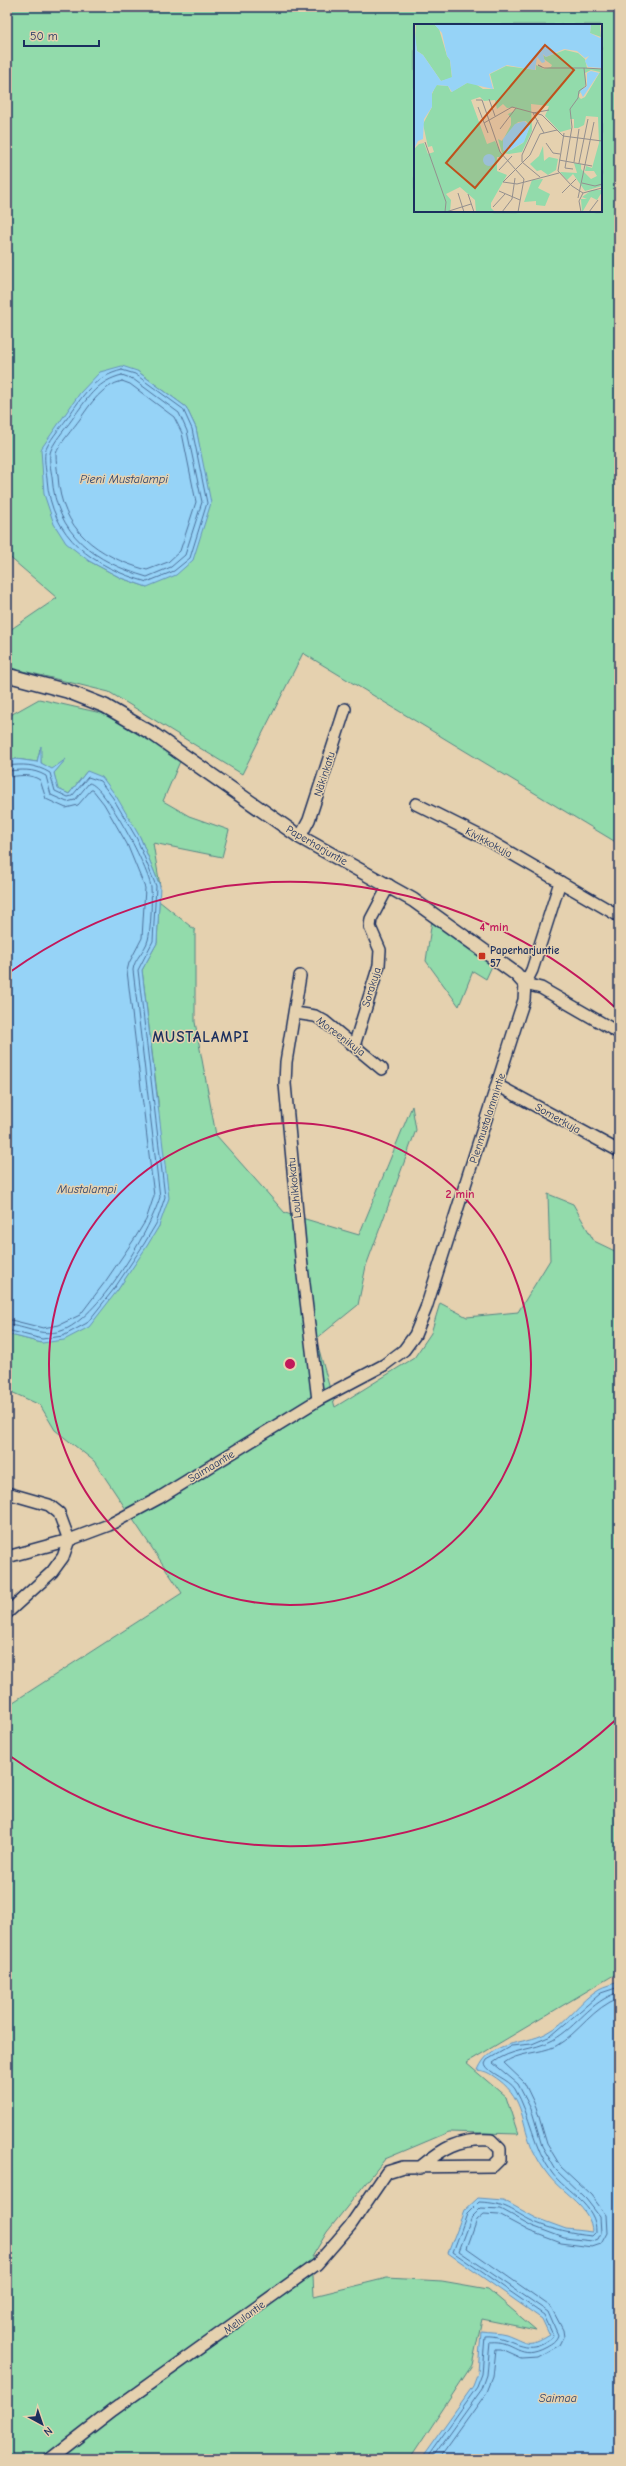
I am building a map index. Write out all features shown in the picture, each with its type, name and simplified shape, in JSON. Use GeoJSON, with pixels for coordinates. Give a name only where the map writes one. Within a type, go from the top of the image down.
{"type":"FeatureCollection","features":[{"type":"Feature","properties":{"kind":"street","name":"Paperharjuntie"},"geometry":{"type":"LineString","coordinates":[[7,675],[67,691],[105,706],[154,734],[300,837],[389,885],[476,944],[516,974],[525,984],[540,988],[619,1033]]}},
{"type":"Feature","properties":{"kind":"street","name":"Näkinkatu"},"geometry":{"type":"LineString","coordinates":[[300,837],[312,813],[345,709]]}},
{"type":"Feature","properties":{"kind":"street","name":"Kivikkokuja"},"geometry":{"type":"LineString","coordinates":[[416,804],[490,841],[619,916]]}},
{"type":"Feature","properties":{"kind":"street","name":"Pienmustalammintie"},"geometry":{"type":"LineString","coordinates":[[404,1350],[415,1335],[426,1308],[524,1000],[525,984],[532,970],[560,882]]}},
{"type":"Feature","properties":{"kind":"street","name":"Sorakuja"},"geometry":{"type":"LineString","coordinates":[[354,1046],[379,965],[380,950],[370,927],[371,919],[389,885]]}},
{"type":"Feature","properties":{"kind":"street","name":"Louhikkokatu"},"geometry":{"type":"LineString","coordinates":[[300,976],[286,1062],[285,1084],[300,1252],[318,1400]]}},
{"type":"Feature","properties":{"kind":"street","name":"Moreenikuja"},"geometry":{"type":"LineString","coordinates":[[295,1013],[319,1018],[382,1069]]}},
{"type":"Feature","properties":{"kind":"street","name":"Somerkuja"},"geometry":{"type":"LineString","coordinates":[[497,1085],[619,1151]]}},
{"type":"Feature","properties":{"kind":"street","name":"Saimaantie"},"geometry":{"type":"LineString","coordinates":[[7,1557],[68,1540],[109,1525],[159,1498],[318,1400],[384,1365],[404,1350]]}},
{"type":"Feature","properties":{"kind":"street"},"geometry":{"type":"LineString","coordinates":[[7,1493],[49,1505],[59,1513],[68,1540],[63,1556],[52,1572],[7,1613]]}},
{"type":"Feature","properties":{"kind":"street","name":"Melulantie"},"geometry":{"type":"LineString","coordinates":[[50,2459],[113,2410],[317,2264],[350,2226],[387,2172],[403,2167],[420,2168],[493,2166],[500,2159],[500,2149],[491,2140],[471,2139],[451,2145],[420,2168]]}},
{"type":"Feature","properties":{"kind":"green space"},"geometry":{"type":"Polygon","coordinates":[[[7,7],[619,7],[619,844],[303,653],[242,774],[109,692],[7,667],[7,632],[57,598],[7,555],[7,7]],[[137,371],[89,561],[121,578],[147,587],[200,451],[196,428],[186,407],[137,371]]]}},
{"type":"Feature","properties":{"kind":"green space"},"geometry":{"type":"Polygon","coordinates":[[[39,699],[101,713],[142,733],[181,759],[163,801],[189,816],[229,830],[222,857],[153,843],[160,886],[140,837],[87,771],[69,794],[57,789],[54,773],[64,761],[52,770],[41,763],[40,749],[37,762],[16,759],[7,762],[7,717],[39,699]]]}},
{"type":"Feature","properties":{"kind":"green space"},"geometry":{"type":"Polygon","coordinates":[[[159,901],[195,930],[195,1022],[216,1135],[285,1213],[359,1235],[412,1106],[416,1130],[366,1266],[358,1305],[316,1339],[335,1407],[414,1358],[431,1333],[440,1303],[467,1317],[518,1312],[550,1260],[548,1194],[573,1204],[594,1241],[619,1253],[619,1972],[466,2063],[506,2097],[518,2134],[449,2132],[385,2159],[327,2232],[312,2257],[314,2296],[387,2278],[442,2281],[488,2289],[536,2330],[482,2319],[472,2365],[410,2459],[7,2459],[7,1706],[182,1593],[94,1461],[55,1430],[40,1405],[7,1390],[7,1334],[42,1343],[117,1291],[159,1226],[158,1101],[142,970],[157,943],[159,901]]]}},
{"type":"Feature","properties":{"kind":"green space"},"geometry":{"type":"Polygon","coordinates":[[[432,920],[492,966],[486,979],[473,971],[459,1006],[426,961],[432,920]]]}},
{"type":"Feature","properties":{"kind":"water","name":"Pieni Mustalampi"},"geometry":{"type":"Polygon","coordinates":[[[122,366],[137,371],[186,407],[196,428],[211,503],[193,560],[176,575],[147,587],[121,578],[89,561],[66,543],[54,524],[44,494],[41,449],[80,393],[100,372],[122,366]]]}},
{"type":"Feature","properties":{"kind":"water","name":"Mustalampi"},"geometry":{"type":"Polygon","coordinates":[[[41,746],[41,763],[52,769],[66,759],[54,773],[58,789],[69,794],[87,771],[102,777],[116,796],[140,837],[160,886],[157,943],[142,970],[169,1198],[159,1226],[147,1246],[117,1291],[89,1327],[64,1340],[42,1343],[7,1334],[7,762],[16,759],[37,762],[41,746]]]}},
{"type":"Feature","properties":{"kind":"water","name":"Saimaa"},"geometry":{"type":"Polygon","coordinates":[[[619,1982],[619,2459],[421,2459],[473,2386],[478,2373],[481,2331],[506,2334],[527,2342],[536,2341],[549,2334],[542,2319],[448,2253],[464,2211],[478,2198],[503,2200],[536,2218],[566,2229],[592,2232],[591,2223],[582,2208],[555,2183],[538,2160],[529,2140],[521,2112],[514,2096],[499,2080],[487,2072],[478,2070],[484,2060],[499,2048],[547,2033],[561,2023],[592,1994],[601,1988],[619,1982]]]}},
{"type":"Feature","properties":{"kind":"place","name":"Paperharjuntie 57"},"geometry":{"type":"Point","coordinates":[482,956]}},
{"type":"Feature","properties":{"kind":"district","name":"MUSTALAMPI"},"geometry":{"type":"Point","coordinates":[201,1037]}}]}
